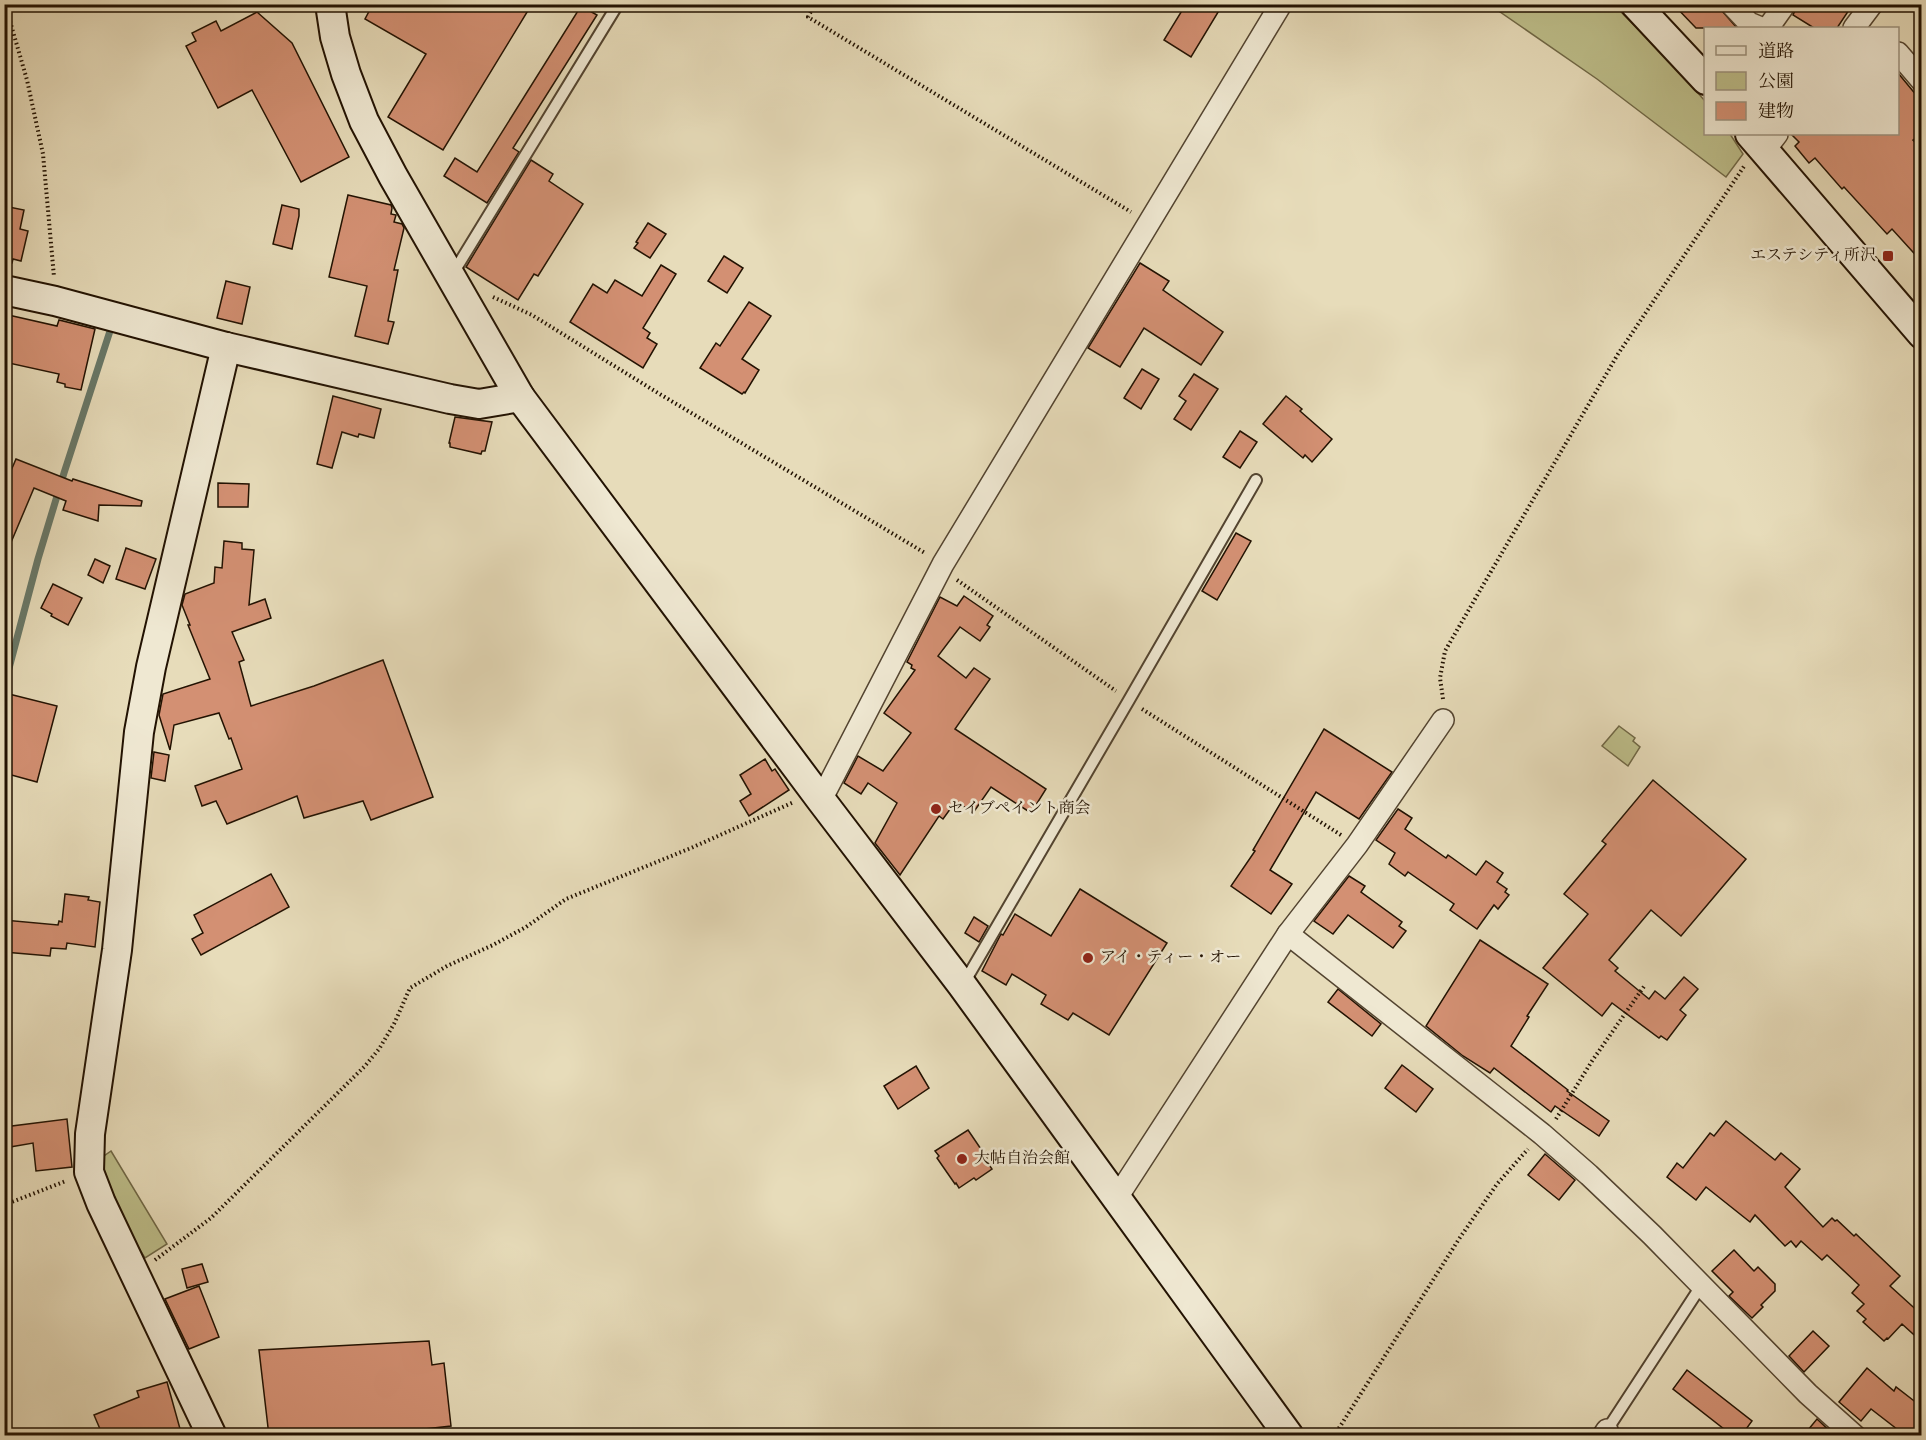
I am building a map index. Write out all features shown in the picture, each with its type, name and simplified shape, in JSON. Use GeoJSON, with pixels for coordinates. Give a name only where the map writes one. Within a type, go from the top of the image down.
{"type":"FeatureCollection","features":[{"type":"Feature","properties":{"kind":"street"},"geometry":{"type":"LineString","coordinates":[[330,4],[335,37],[364,121],[520,397],[962,985],[1289,1436]]}},
{"type":"Feature","properties":{"kind":"street"},"geometry":{"type":"LineString","coordinates":[[818,796],[942,566],[1281,4]]}},
{"type":"Feature","properties":{"kind":"street"},"geometry":{"type":"LineString","coordinates":[[1635,4],[1704,78]]}},
{"type":"Feature","properties":{"kind":"street"},"geometry":{"type":"LineString","coordinates":[[1731,4],[1749,23],[1759,27]]}},
{"type":"Feature","properties":{"kind":"street"},"geometry":{"type":"LineString","coordinates":[[1769,27],[1785,4]]}},
{"type":"Feature","properties":{"kind":"street"},"geometry":{"type":"LineString","coordinates":[[1899,54],[1922,81]]}},
{"type":"Feature","properties":{"kind":"street"},"geometry":{"type":"LineString","coordinates":[[1762,141],[1922,334]]}},
{"type":"Feature","properties":{"kind":"street"},"geometry":{"type":"LineString","coordinates":[[4,290],[55,301],[226,347],[479,404],[520,397]]}},
{"type":"Feature","properties":{"kind":"street"},"geometry":{"type":"LineString","coordinates":[[212,1436],[100,1203],[89,1172],[90,1134],[117,950],[139,732],[151,667],[226,347]]}},
{"type":"Feature","properties":{"kind":"street"},"geometry":{"type":"LineString","coordinates":[[1116,1198],[1287,934],[1356,845],[1443,720]]}},
{"type":"Feature","properties":{"kind":"street"},"geometry":{"type":"LineString","coordinates":[[1287,934],[1542,1134],[1613,1197],[1808,1394],[1855,1436]]}},
{"type":"Feature","properties":{"kind":"lane"},"geometry":{"type":"LineString","coordinates":[[451,277],[618,4]]}},
{"type":"Feature","properties":{"kind":"lane"},"geometry":{"type":"LineString","coordinates":[[962,985],[1256,480]]}},
{"type":"Feature","properties":{"kind":"lane"},"geometry":{"type":"LineString","coordinates":[[1605,1433],[1701,1286]]}},
{"type":"Feature","properties":{"kind":"path"},"geometry":{"type":"LineString","coordinates":[[5,4],[27,80],[43,154],[55,301]]}},
{"type":"Feature","properties":{"kind":"path"},"geometry":{"type":"LineString","coordinates":[[815,4],[808,17],[1149,222]]}},
{"type":"Feature","properties":{"kind":"path"},"geometry":{"type":"LineString","coordinates":[[1443,720],[1445,710],[1440,678],[1445,651],[1618,354],[1762,141]]}},
{"type":"Feature","properties":{"kind":"path"},"geometry":{"type":"LineString","coordinates":[[492,296],[532,315],[942,566],[1129,700],[1356,845]]}},
{"type":"Feature","properties":{"kind":"path"},"geometry":{"type":"LineString","coordinates":[[135,1275],[211,1218],[365,1066],[379,1049],[394,1024],[410,988],[447,966],[476,954],[526,927],[566,899],[818,796]]}},
{"type":"Feature","properties":{"kind":"path"},"geometry":{"type":"LineString","coordinates":[[1334,1436],[1459,1239],[1497,1184],[1560,1113],[1592,1061],[1645,985]]}},
{"type":"Feature","properties":{"kind":"path"},"geometry":{"type":"LineString","coordinates":[[4,1205],[89,1172]]}},
{"type":"Feature","properties":{"kind":"green space"},"geometry":{"type":"Polygon","coordinates":[[[1490,5],[1614,5],[1665,56],[1704,100],[1704,135],[1731,135],[1743,154],[1726,177],[1597,79],[1490,5]]]}},
{"type":"Feature","properties":{"kind":"green space"},"geometry":{"type":"Polygon","coordinates":[[[1619,726],[1635,738],[1633,741],[1640,747],[1628,766],[1602,746],[1619,726]]]}},
{"type":"Feature","properties":{"kind":"green space"},"geometry":{"type":"Polygon","coordinates":[[[111,1151],[167,1244],[145,1258],[123,1223],[104,1179],[104,1156],[111,1151]]]}},
{"type":"Feature","properties":{"kind":"building"},"geometry":{"type":"Polygon","coordinates":[[[373,4],[532,4],[443,150],[388,117],[426,54],[365,19],[373,4]]]}},
{"type":"Feature","properties":{"kind":"building"},"geometry":{"type":"Polygon","coordinates":[[[1186,4],[1223,4],[1191,57],[1164,40],[1186,4]]]}},
{"type":"Feature","properties":{"kind":"building"},"geometry":{"type":"Polygon","coordinates":[[[1673,4],[1716,4],[1736,27],[1704,27],[1696,28],[1673,4]]]}},
{"type":"Feature","properties":{"kind":"building"},"geometry":{"type":"Polygon","coordinates":[[[1798,4],[1853,4],[1838,27],[1812,27],[1793,15],[1798,4]]]}},
{"type":"Feature","properties":{"kind":"building"},"geometry":{"type":"Polygon","coordinates":[[[581,6],[597,15],[513,148],[519,152],[487,203],[444,176],[455,158],[477,172],[581,6]]]}},
{"type":"Feature","properties":{"kind":"building"},"geometry":{"type":"Polygon","coordinates":[[[257,12],[292,43],[349,157],[301,182],[252,90],[218,108],[186,46],[196,41],[192,33],[216,21],[221,31],[257,12]]]}},
{"type":"Feature","properties":{"kind":"building"},"geometry":{"type":"Polygon","coordinates":[[[1899,74],[1922,102],[1922,133],[1913,140],[1922,150],[1922,262],[1892,229],[1887,234],[1815,158],[1809,163],[1795,146],[1799,142],[1792,135],[1899,135],[1899,74]]]}},
{"type":"Feature","properties":{"kind":"building"},"geometry":{"type":"Polygon","coordinates":[[[531,160],[553,174],[549,181],[583,204],[538,276],[534,274],[518,300],[466,267],[531,160]]]}},
{"type":"Feature","properties":{"kind":"building"},"geometry":{"type":"Polygon","coordinates":[[[348,195],[391,205],[391,214],[396,215],[394,222],[402,224],[404,228],[394,270],[398,270],[388,321],[394,322],[388,344],[355,336],[367,286],[329,277],[348,195]]]}},
{"type":"Feature","properties":{"kind":"building"},"geometry":{"type":"Polygon","coordinates":[[[282,205],[299,209],[292,249],[273,244],[282,205]]]}},
{"type":"Feature","properties":{"kind":"building"},"geometry":{"type":"Polygon","coordinates":[[[4,206],[24,210],[20,229],[28,231],[21,261],[13,259],[12,263],[4,263],[4,206]]]}},
{"type":"Feature","properties":{"kind":"building"},"geometry":{"type":"Polygon","coordinates":[[[648,223],[666,234],[650,258],[634,248],[648,223]]]}},
{"type":"Feature","properties":{"kind":"building"},"geometry":{"type":"Polygon","coordinates":[[[724,256],[743,268],[727,293],[708,281],[724,256]]]}},
{"type":"Feature","properties":{"kind":"building"},"geometry":{"type":"Polygon","coordinates":[[[1140,263],[1169,281],[1163,290],[1223,332],[1201,365],[1144,328],[1120,367],[1088,348],[1140,263]]]}},
{"type":"Feature","properties":{"kind":"building"},"geometry":{"type":"Polygon","coordinates":[[[661,265],[676,274],[643,328],[650,333],[647,338],[657,344],[643,368],[570,322],[593,284],[607,293],[615,280],[642,296],[661,265]]]}},
{"type":"Feature","properties":{"kind":"building"},"geometry":{"type":"Polygon","coordinates":[[[226,281],[250,287],[242,324],[217,318],[226,281]]]}},
{"type":"Feature","properties":{"kind":"building"},"geometry":{"type":"Polygon","coordinates":[[[749,302],[771,316],[742,359],[759,370],[745,393],[742,394],[700,368],[716,343],[720,346],[749,302]]]}},
{"type":"Feature","properties":{"kind":"building"},"geometry":{"type":"Polygon","coordinates":[[[4,314],[57,326],[59,320],[95,329],[81,390],[65,387],[65,384],[57,382],[59,374],[4,362],[4,314]]]}},
{"type":"Feature","properties":{"kind":"building"},"geometry":{"type":"Polygon","coordinates":[[[1142,369],[1159,379],[1141,409],[1124,398],[1142,369]]]}},
{"type":"Feature","properties":{"kind":"building"},"geometry":{"type":"Polygon","coordinates":[[[1194,374],[1218,389],[1191,430],[1174,419],[1186,401],[1179,396],[1194,374]]]}},
{"type":"Feature","properties":{"kind":"building"},"geometry":{"type":"Polygon","coordinates":[[[333,396],[381,409],[374,438],[359,434],[358,437],[342,432],[332,468],[317,464],[333,396]]]}},
{"type":"Feature","properties":{"kind":"building"},"geometry":{"type":"Polygon","coordinates":[[[1286,396],[1332,439],[1312,462],[1305,455],[1303,458],[1263,424],[1286,396]]]}},
{"type":"Feature","properties":{"kind":"building"},"geometry":{"type":"Polygon","coordinates":[[[455,417],[492,422],[485,451],[481,454],[450,447],[455,417]]]}},
{"type":"Feature","properties":{"kind":"building"},"geometry":{"type":"Polygon","coordinates":[[[1240,431],[1257,442],[1240,468],[1223,457],[1240,431]]]}},
{"type":"Feature","properties":{"kind":"building"},"geometry":{"type":"Polygon","coordinates":[[[16,459],[72,481],[73,479],[142,501],[141,506],[99,505],[98,521],[63,510],[66,501],[34,488],[4,559],[4,487],[16,459]]]}},
{"type":"Feature","properties":{"kind":"building"},"geometry":{"type":"Polygon","coordinates":[[[218,483],[249,484],[248,507],[218,507],[218,483]]]}},
{"type":"Feature","properties":{"kind":"building"},"geometry":{"type":"Polygon","coordinates":[[[1236,533],[1251,541],[1217,600],[1202,591],[1236,533]]]}},
{"type":"Feature","properties":{"kind":"building"},"geometry":{"type":"Polygon","coordinates":[[[224,541],[242,543],[242,549],[254,550],[249,605],[265,599],[271,618],[232,632],[244,660],[239,662],[251,706],[314,686],[383,660],[433,797],[371,820],[363,801],[304,818],[297,796],[227,824],[216,801],[202,806],[195,786],[242,769],[231,738],[229,739],[219,713],[174,725],[170,750],[159,715],[163,694],[210,679],[182,605],[185,594],[214,583],[215,567],[222,568],[224,541]]]}},
{"type":"Feature","properties":{"kind":"building"},"geometry":{"type":"Polygon","coordinates":[[[126,548],[156,559],[145,589],[116,579],[126,548]]]}},
{"type":"Feature","properties":{"kind":"building"},"geometry":{"type":"Polygon","coordinates":[[[95,559],[110,566],[103,583],[88,575],[95,559]]]}},
{"type":"Feature","properties":{"kind":"building"},"geometry":{"type":"Polygon","coordinates":[[[53,584],[82,598],[68,625],[41,608],[53,584]]]}},
{"type":"Feature","properties":{"kind":"building"},"geometry":{"type":"Polygon","coordinates":[[[964,596],[993,616],[987,625],[990,627],[980,641],[960,627],[938,656],[966,678],[974,668],[990,679],[955,729],[1046,789],[1031,813],[991,787],[973,813],[956,801],[943,819],[939,816],[900,875],[875,843],[897,803],[868,783],[861,794],[844,783],[858,756],[883,771],[911,733],[884,713],[915,670],[907,662],[940,597],[957,606],[964,596]]]}},
{"type":"Feature","properties":{"kind":"building"},"geometry":{"type":"Polygon","coordinates":[[[9,694],[57,706],[37,782],[4,773],[4,711],[9,694]]]}},
{"type":"Feature","properties":{"kind":"building"},"geometry":{"type":"Polygon","coordinates":[[[1324,729],[1392,772],[1359,819],[1316,792],[1270,870],[1292,884],[1271,914],[1231,886],[1255,851],[1253,850],[1324,729]]]}},
{"type":"Feature","properties":{"kind":"building"},"geometry":{"type":"Polygon","coordinates":[[[154,752],[169,755],[165,781],[151,778],[154,752]]]}},
{"type":"Feature","properties":{"kind":"building"},"geometry":{"type":"Polygon","coordinates":[[[765,759],[772,771],[775,769],[789,790],[749,816],[740,801],[751,794],[740,775],[765,759]]]}},
{"type":"Feature","properties":{"kind":"building"},"geometry":{"type":"Polygon","coordinates":[[[1653,780],[1746,859],[1681,936],[1651,910],[1609,960],[1618,968],[1615,971],[1649,999],[1655,991],[1665,999],[1684,977],[1698,989],[1680,1010],[1686,1015],[1667,1040],[1661,1036],[1659,1038],[1612,1003],[1602,1016],[1543,968],[1588,914],[1564,894],[1606,844],[1602,841],[1653,780]]]}},
{"type":"Feature","properties":{"kind":"building"},"geometry":{"type":"Polygon","coordinates":[[[1398,809],[1412,818],[1405,829],[1446,858],[1448,855],[1476,875],[1486,861],[1503,873],[1497,882],[1507,889],[1505,892],[1509,895],[1498,909],[1494,905],[1477,929],[1450,910],[1454,904],[1408,872],[1405,876],[1389,864],[1395,853],[1376,840],[1398,809]]]}},
{"type":"Feature","properties":{"kind":"building"},"geometry":{"type":"Polygon","coordinates":[[[271,874],[289,907],[201,955],[192,939],[203,933],[194,915],[271,874]]]}},
{"type":"Feature","properties":{"kind":"building"},"geometry":{"type":"Polygon","coordinates":[[[1349,876],[1365,886],[1361,892],[1402,922],[1399,926],[1406,931],[1393,948],[1348,915],[1333,934],[1314,921],[1349,876]]]}},
{"type":"Feature","properties":{"kind":"building","name":"アイ・ティー・オー"},"geometry":{"type":"Polygon","coordinates":[[[1080,889],[1167,943],[1109,1035],[1073,1013],[1068,1020],[1041,1004],[1046,995],[1012,974],[1006,985],[982,971],[1001,934],[1003,935],[1015,914],[1051,936],[1080,889]]]}},
{"type":"Feature","properties":{"kind":"building"},"geometry":{"type":"Polygon","coordinates":[[[65,894],[89,897],[88,900],[100,902],[95,947],[67,943],[66,949],[51,948],[50,956],[4,952],[4,920],[58,925],[59,921],[62,922],[65,894]]]}},
{"type":"Feature","properties":{"kind":"building"},"geometry":{"type":"Polygon","coordinates":[[[974,917],[988,926],[979,942],[965,933],[974,917]]]}},
{"type":"Feature","properties":{"kind":"building"},"geometry":{"type":"Polygon","coordinates":[[[1480,940],[1548,984],[1511,1046],[1609,1121],[1599,1136],[1555,1106],[1551,1112],[1494,1068],[1490,1073],[1463,1056],[1426,1026],[1480,940]]]}},
{"type":"Feature","properties":{"kind":"building"},"geometry":{"type":"Polygon","coordinates":[[[1338,989],[1381,1024],[1372,1036],[1328,1002],[1338,989]]]}},
{"type":"Feature","properties":{"kind":"building"},"geometry":{"type":"Polygon","coordinates":[[[1402,1065],[1433,1089],[1416,1112],[1385,1088],[1402,1065]]]}},
{"type":"Feature","properties":{"kind":"building"},"geometry":{"type":"Polygon","coordinates":[[[916,1066],[929,1088],[898,1109],[884,1086],[916,1066]]]}},
{"type":"Feature","properties":{"kind":"building"},"geometry":{"type":"Polygon","coordinates":[[[67,1119],[72,1167],[36,1171],[33,1143],[4,1148],[4,1127],[67,1119]]]}},
{"type":"Feature","properties":{"kind":"building"},"geometry":{"type":"Polygon","coordinates":[[[1726,1121],[1775,1160],[1781,1153],[1800,1169],[1785,1187],[1823,1227],[1832,1218],[1837,1220],[1854,1236],[1856,1234],[1900,1276],[1890,1286],[1922,1315],[1922,1342],[1902,1324],[1884,1341],[1863,1322],[1866,1319],[1857,1311],[1864,1304],[1852,1293],[1859,1285],[1827,1255],[1822,1260],[1801,1241],[1796,1247],[1791,1241],[1785,1246],[1755,1215],[1750,1222],[1706,1187],[1696,1200],[1667,1177],[1677,1163],[1683,1168],[1710,1133],[1714,1136],[1726,1121]]]}},
{"type":"Feature","properties":{"kind":"building","name":"大帖自治会館"},"geometry":{"type":"Polygon","coordinates":[[[968,1130],[992,1169],[959,1188],[937,1158],[939,1156],[935,1151],[968,1130]]]}},
{"type":"Feature","properties":{"kind":"building"},"geometry":{"type":"Polygon","coordinates":[[[1545,1154],[1575,1180],[1559,1200],[1528,1175],[1545,1154]]]}},
{"type":"Feature","properties":{"kind":"building"},"geometry":{"type":"Polygon","coordinates":[[[1734,1250],[1754,1271],[1758,1267],[1775,1284],[1775,1291],[1752,1318],[1729,1296],[1733,1292],[1712,1271],[1734,1250]]]}},
{"type":"Feature","properties":{"kind":"building"},"geometry":{"type":"Polygon","coordinates":[[[202,1264],[208,1282],[187,1288],[182,1269],[202,1264]]]}},
{"type":"Feature","properties":{"kind":"building"},"geometry":{"type":"Polygon","coordinates":[[[199,1286],[219,1337],[189,1349],[165,1299],[199,1286]]]}},
{"type":"Feature","properties":{"kind":"building"},"geometry":{"type":"Polygon","coordinates":[[[1813,1331],[1829,1346],[1804,1372],[1789,1356],[1813,1331]]]}},
{"type":"Feature","properties":{"kind":"building"},"geometry":{"type":"Polygon","coordinates":[[[429,1341],[432,1365],[444,1363],[451,1426],[363,1436],[269,1436],[259,1350],[429,1341]]]}},
{"type":"Feature","properties":{"kind":"building"},"geometry":{"type":"Polygon","coordinates":[[[1867,1368],[1894,1391],[1896,1387],[1922,1407],[1922,1436],[1906,1436],[1871,1409],[1861,1421],[1839,1402],[1867,1368]]]}},
{"type":"Feature","properties":{"kind":"building"},"geometry":{"type":"Polygon","coordinates":[[[1687,1370],[1752,1421],[1741,1436],[1733,1436],[1673,1389],[1687,1370]]]}},
{"type":"Feature","properties":{"kind":"building"},"geometry":{"type":"Polygon","coordinates":[[[167,1382],[182,1436],[103,1436],[94,1415],[139,1397],[137,1391],[167,1382]]]}},
{"type":"Feature","properties":{"kind":"building"},"geometry":{"type":"Polygon","coordinates":[[[1817,1419],[1835,1436],[1803,1436],[1817,1419]]]}},
{"type":"Feature","properties":{"kind":"waterway"},"geometry":{"type":"LineString","coordinates":[[4,687],[38,559],[110,331]]}},
{"type":"Feature","properties":{"kind":"place","name":"エステシティ所沢"},"geometry":{"type":"Point","coordinates":[1888,256]}},
{"type":"Feature","properties":{"kind":"place","name":"セイブペイント商会"},"geometry":{"type":"Point","coordinates":[936,809]}},
{"type":"Feature","properties":{"kind":"place","name":"アイ・ティー・オー"},"geometry":{"type":"Point","coordinates":[1088,958]}},
{"type":"Feature","properties":{"kind":"place","name":"大帖自治会館"},"geometry":{"type":"Point","coordinates":[962,1159]}}]}
